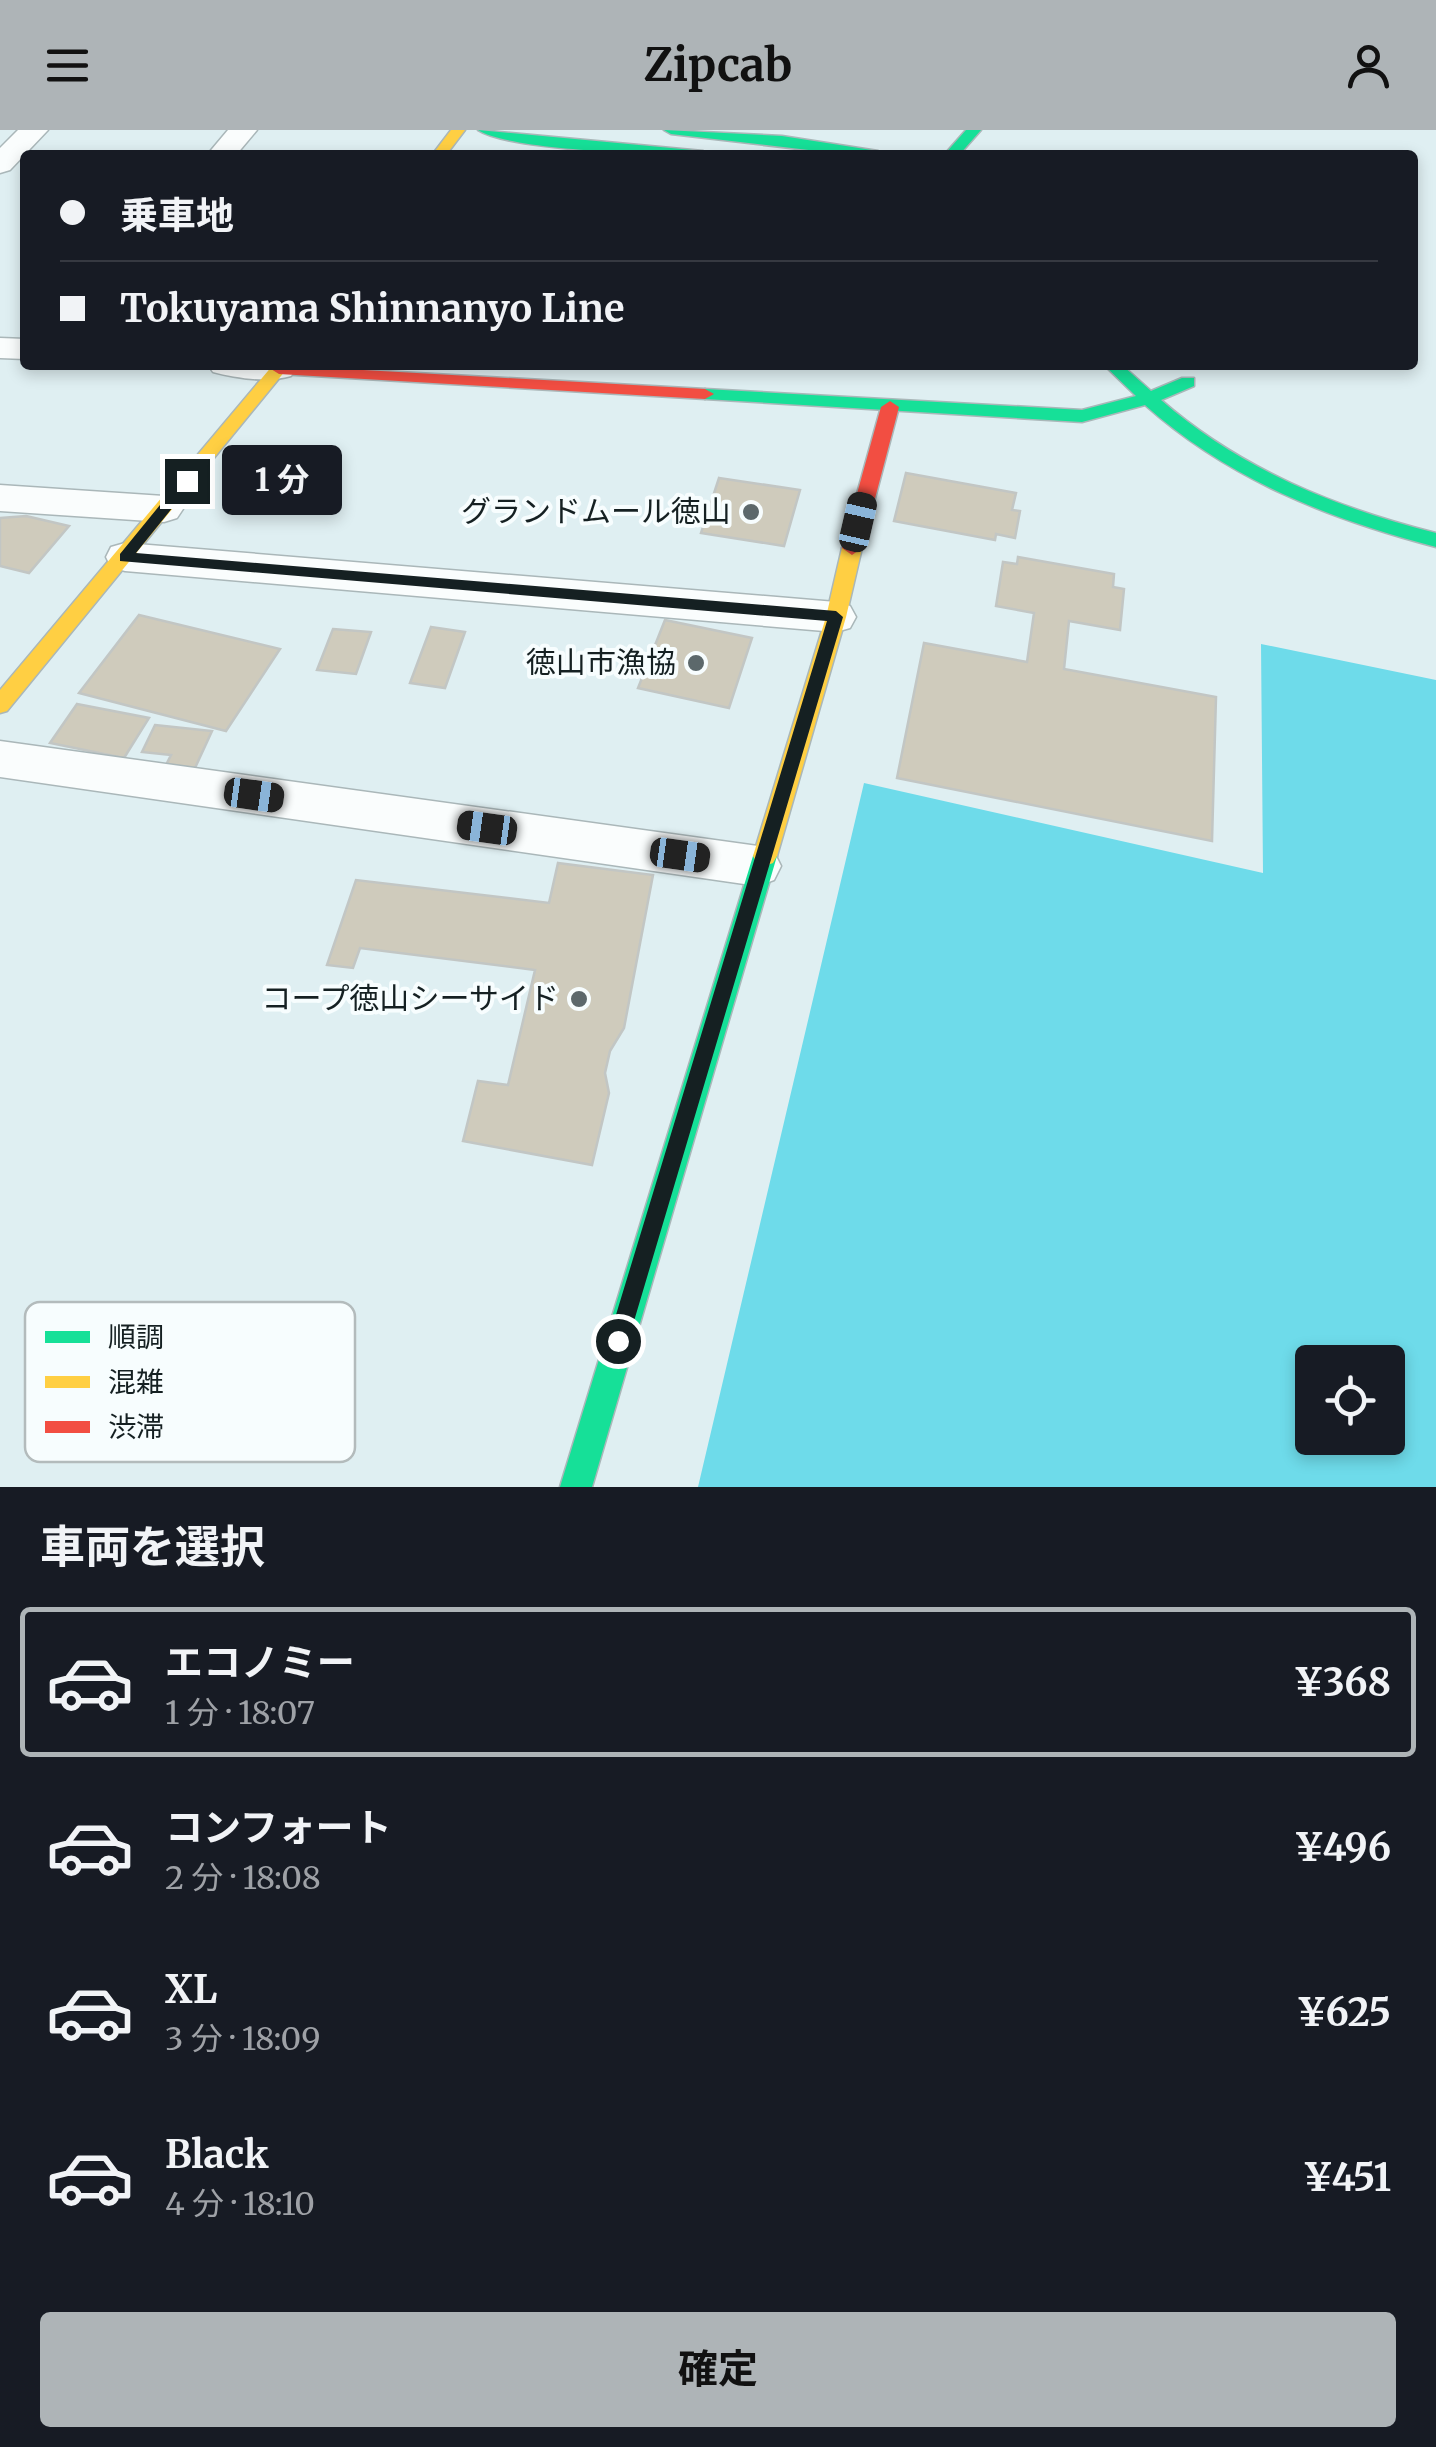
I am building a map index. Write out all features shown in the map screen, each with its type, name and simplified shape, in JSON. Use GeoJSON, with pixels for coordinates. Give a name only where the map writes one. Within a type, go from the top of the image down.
{"type":"FeatureCollection","features":[{"type":"Feature","properties":{"kind":"street"},"geometry":{"type":"LineString","coordinates":[[0,164],[34,130]]}},
{"type":"Feature","properties":{"kind":"street"},"geometry":{"type":"LineString","coordinates":[[225,150],[242,130]]}},
{"type":"Feature","properties":{"kind":"street"},"geometry":{"type":"LineString","coordinates":[[443,150],[458,130]]}},
{"type":"Feature","properties":{"kind":"street"},"geometry":{"type":"LineString","coordinates":[[484,130],[514,137],[650,150]]}},
{"type":"Feature","properties":{"kind":"street"},"geometry":{"type":"LineString","coordinates":[[671,130],[837,150]]}},
{"type":"Feature","properties":{"kind":"street"},"geometry":{"type":"LineString","coordinates":[[956,150],[974,130]]}},
{"type":"Feature","properties":{"kind":"street"},"geometry":{"type":"LineString","coordinates":[[0,705],[279,370]]}},
{"type":"Feature","properties":{"kind":"street"},"geometry":{"type":"LineString","coordinates":[[327,370],[1082,416],[1194,388],[1176,370]]}},
{"type":"Feature","properties":{"kind":"street"},"geometry":{"type":"LineString","coordinates":[[1118,370],[1204,443],[1270,480],[1341,510],[1436,540]]}},
{"type":"Feature","properties":{"kind":"street"},"geometry":{"type":"LineString","coordinates":[[576,1487],[758,866],[836,617],[890,407]]}},
{"type":"Feature","properties":{"kind":"street"},"geometry":{"type":"LineString","coordinates":[[0,498],[164,509]]}},
{"type":"Feature","properties":{"kind":"street"},"geometry":{"type":"LineString","coordinates":[[125,558],[836,617]]}},
{"type":"Feature","properties":{"kind":"street"},"geometry":{"type":"LineString","coordinates":[[0,759],[758,866]]}},
{"type":"Feature","properties":{"kind":"water"},"geometry":{"type":"Polygon","coordinates":[[[1261,644],[1436,680],[1436,1487],[698,1487],[864,783],[1263,873],[1261,644]]]}},
{"type":"Feature","properties":{"kind":"building"},"geometry":{"type":"Polygon","coordinates":[[[906,473],[1016,493],[1012,510],[1020,511],[1015,538],[996,534],[995,540],[894,521],[906,473]]]}},
{"type":"Feature","properties":{"kind":"building","name":"グランドムール徳山"},"geometry":{"type":"Polygon","coordinates":[[[719,478],[800,490],[784,546],[701,533],[719,478]]]}},
{"type":"Feature","properties":{"kind":"building"},"geometry":{"type":"Polygon","coordinates":[[[26,516],[69,526],[29,573],[0,566],[0,518],[26,516]]]}},
{"type":"Feature","properties":{"kind":"building"},"geometry":{"type":"Polygon","coordinates":[[[1018,557],[1114,574],[1113,587],[1124,589],[1120,630],[1069,621],[1064,669],[1216,697],[1212,841],[897,778],[924,643],[1027,662],[1034,613],[996,606],[1003,562],[1017,564],[1018,557]]]}},
{"type":"Feature","properties":{"kind":"building"},"geometry":{"type":"Polygon","coordinates":[[[139,615],[280,649],[226,731],[79,693],[139,615]]]}},
{"type":"Feature","properties":{"kind":"building","name":"徳山市漁協"},"geometry":{"type":"Polygon","coordinates":[[[665,620],[752,638],[729,708],[638,688],[665,620]]]}},
{"type":"Feature","properties":{"kind":"building"},"geometry":{"type":"Polygon","coordinates":[[[431,627],[465,632],[445,688],[410,683],[431,627]]]}},
{"type":"Feature","properties":{"kind":"building"},"geometry":{"type":"Polygon","coordinates":[[[333,629],[371,632],[356,674],[317,670],[333,629]]]}},
{"type":"Feature","properties":{"kind":"building"},"geometry":{"type":"Polygon","coordinates":[[[77,704],[149,718],[124,758],[50,743],[77,704]]]}},
{"type":"Feature","properties":{"kind":"building"},"geometry":{"type":"Polygon","coordinates":[[[155,725],[212,731],[195,768],[166,765],[171,755],[142,752],[155,725]]]}},
{"type":"Feature","properties":{"kind":"building","name":"コープ徳山シーサイド"},"geometry":{"type":"Polygon","coordinates":[[[558,863],[653,875],[624,1028],[610,1051],[605,1073],[609,1093],[592,1165],[463,1141],[478,1081],[508,1085],[535,970],[360,948],[353,968],[327,965],[356,880],[549,903],[558,863]]]}},
{"type":"Feature","properties":{"kind":"traffic: fast"},"geometry":{"type":"LineString","coordinates":[[485,130],[509,137],[649,150]]}},
{"type":"Feature","properties":{"kind":"traffic: fast"},"geometry":{"type":"LineString","coordinates":[[671,130],[846,150]]}},
{"type":"Feature","properties":{"kind":"traffic: fast"},"geometry":{"type":"LineString","coordinates":[[956,150],[974,130]]}},
{"type":"Feature","properties":{"kind":"traffic: fast"},"geometry":{"type":"LineString","coordinates":[[1117,370],[1183,428],[1250,471],[1341,512],[1436,540]]}},
{"type":"Feature","properties":{"kind":"traffic: fast"},"geometry":{"type":"LineString","coordinates":[[705,394],[1082,416],[1150,398],[1188,382]]}},
{"type":"Feature","properties":{"kind":"traffic: fast"},"geometry":{"type":"LineString","coordinates":[[576,1487],[765,856]]}},
{"type":"Feature","properties":{"kind":"traffic: slow"},"geometry":{"type":"LineString","coordinates":[[443,150],[458,130]]}},
{"type":"Feature","properties":{"kind":"traffic: slow"},"geometry":{"type":"LineString","coordinates":[[0,705],[278,370]]}},
{"type":"Feature","properties":{"kind":"traffic: slow"},"geometry":{"type":"LineString","coordinates":[[765,856],[836,617],[852,548]]}},
{"type":"Feature","properties":{"kind":"traffic: jam"},"geometry":{"type":"LineString","coordinates":[[296,370],[705,394]]}},
{"type":"Feature","properties":{"kind":"traffic: jam"},"geometry":{"type":"LineString","coordinates":[[852,548],[890,407]]}},
{"type":"Feature","properties":{"kind":"place","name":"グランドムール徳山"},"geometry":{"type":"Point","coordinates":[751,512]}},
{"type":"Feature","properties":{"kind":"place","name":"徳山市漁協"},"geometry":{"type":"Point","coordinates":[696,663]}},
{"type":"Feature","properties":{"kind":"place","name":"コープ徳山シーサイド"},"geometry":{"type":"Point","coordinates":[579,999]}},
{"type":"Feature","properties":{"kind":"route"},"geometry":{"type":"LineString","coordinates":[[187,481],[125,558],[836,617],[618,1341]]}}]}
